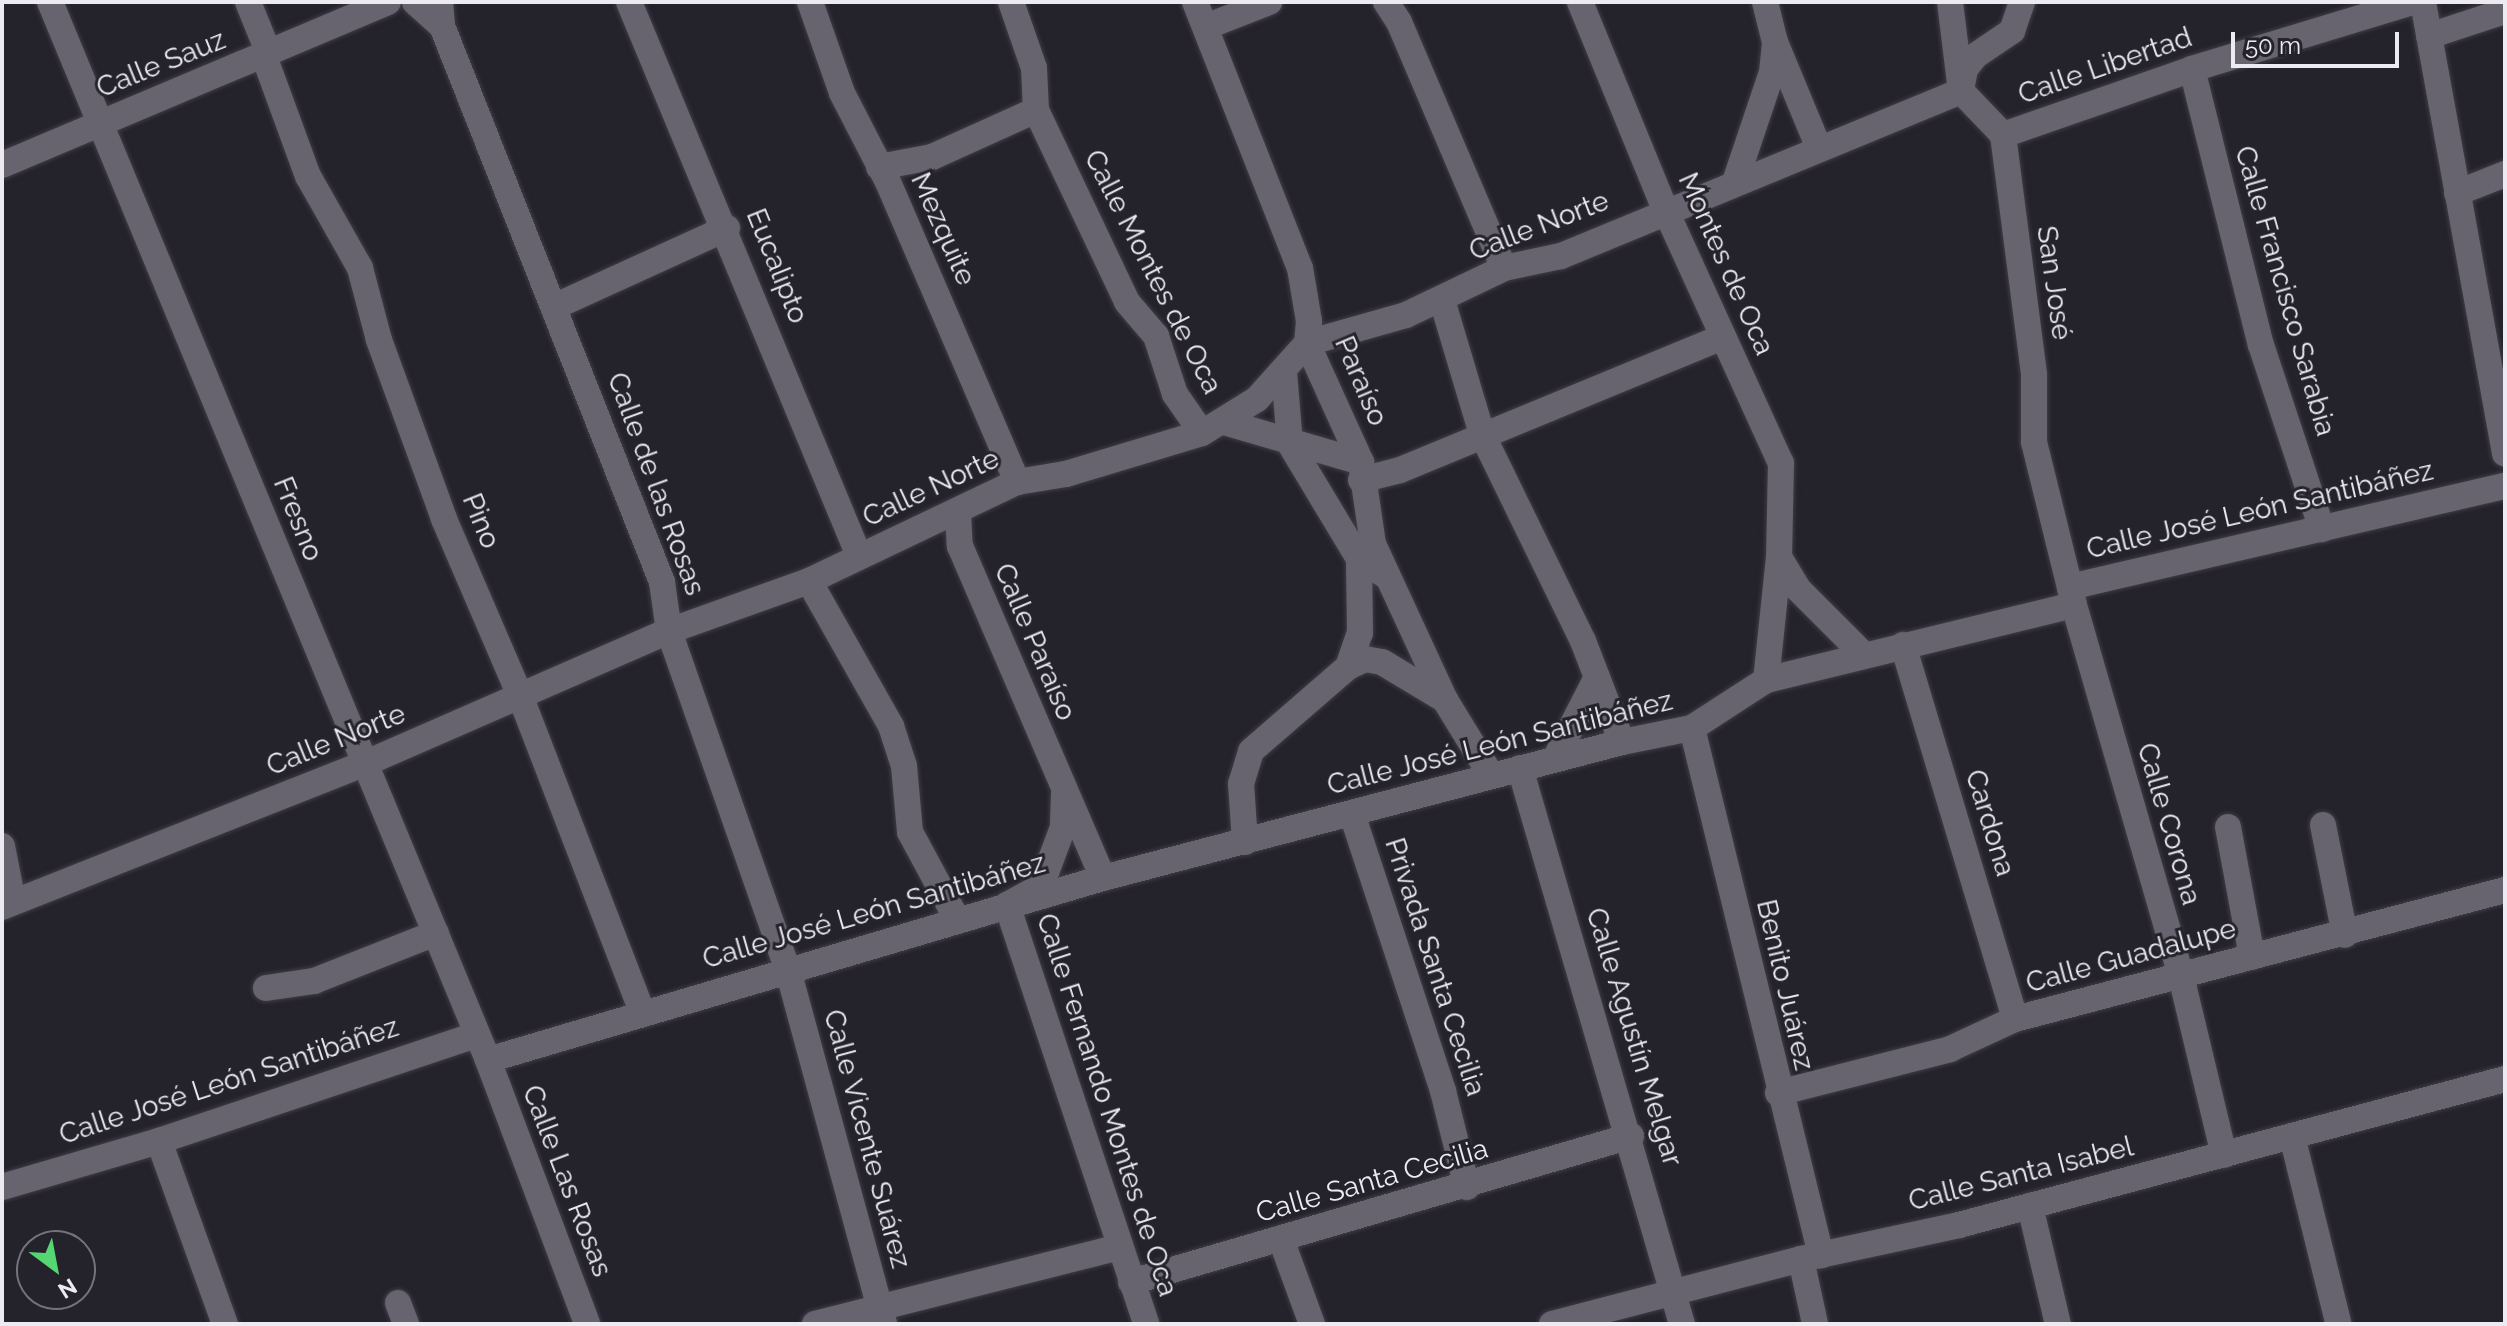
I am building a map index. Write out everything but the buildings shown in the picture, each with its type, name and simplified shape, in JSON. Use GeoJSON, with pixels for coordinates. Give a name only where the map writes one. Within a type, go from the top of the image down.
{"type":"FeatureCollection","features":[{"type":"Feature","properties":{"kind":"street","name":"Fresno"},"geometry":{"type":"LineString","coordinates":[[50,2],[488,1060]]}},
{"type":"Feature","properties":{"kind":"street","name":"Pino"},"geometry":{"type":"LineString","coordinates":[[248,2],[308,176],[360,268],[379,340],[444,519],[521,698],[642,1011]]}},
{"type":"Feature","properties":{"kind":"street","name":"Calle Sauz"},"geometry":{"type":"LineString","coordinates":[[2,165],[388,2]]}},
{"type":"Feature","properties":{"kind":"street"},"geometry":{"type":"LineString","coordinates":[[415,2],[441,14]]}},
{"type":"Feature","properties":{"kind":"street","name":"Eucalipto"},"geometry":{"type":"LineString","coordinates":[[629,2],[727,228],[859,556]]}},
{"type":"Feature","properties":{"kind":"street","name":"Mezquite"},"geometry":{"type":"LineString","coordinates":[[810,2],[842,93],[879,167],[1017,482]]}},
{"type":"Feature","properties":{"kind":"street","name":"Calle Montes de Oca"},"geometry":{"type":"LineString","coordinates":[[1011,2],[1034,68],[1036,110],[1127,302],[1156,336],[1175,394],[1213,427]]}},
{"type":"Feature","properties":{"kind":"street","name":"Paraíso"},"geometry":{"type":"LineString","coordinates":[[1195,2],[1208,26],[1300,268],[1309,321],[1307,343],[1361,471],[1373,544],[1445,700],[1491,775]]}},
{"type":"Feature","properties":{"kind":"street"},"geometry":{"type":"LineString","coordinates":[[1208,26],[1269,2]]}},
{"type":"Feature","properties":{"kind":"street"},"geometry":{"type":"LineString","coordinates":[[1386,2],[1399,22],[1504,268]]}},
{"type":"Feature","properties":{"kind":"street","name":"Montes de Oca"},"geometry":{"type":"LineString","coordinates":[[1580,2],[1665,209],[1781,463],[1779,557],[1766,680]]}},
{"type":"Feature","properties":{"kind":"street"},"geometry":{"type":"LineString","coordinates":[[1765,2],[1775,42],[1819,148]]}},
{"type":"Feature","properties":{"kind":"street"},"geometry":{"type":"LineString","coordinates":[[1950,2],[1961,91],[2003,135]]}},
{"type":"Feature","properties":{"kind":"street"},"geometry":{"type":"LineString","coordinates":[[1961,91],[1965,69],[2012,31],[2022,2]]}},
{"type":"Feature","properties":{"kind":"street","name":"Calle Libertad"},"geometry":{"type":"LineString","coordinates":[[2003,135],[2192,69],[2412,2]]}},
{"type":"Feature","properties":{"kind":"street"},"geometry":{"type":"LineString","coordinates":[[2423,2],[2505,454]]}},
{"type":"Feature","properties":{"kind":"street"},"geometry":{"type":"LineString","coordinates":[[2429,36],[2505,11]]}},
{"type":"Feature","properties":{"kind":"street","name":"Calle de las Rosas"},"geometry":{"type":"LineString","coordinates":[[441,14],[662,582],[669,631],[788,970]]}},
{"type":"Feature","properties":{"kind":"street"},"geometry":{"type":"LineString","coordinates":[[1735,182],[1772,72],[1775,42]]}},
{"type":"Feature","properties":{"kind":"street","name":"Calle Francisco Sarabia"},"geometry":{"type":"LineString","coordinates":[[2192,69],[2261,345],[2322,529]]}},
{"type":"Feature","properties":{"kind":"street","name":"Calle Norte"},"geometry":{"type":"LineString","coordinates":[[7,904],[364,764],[669,631],[809,581],[958,513],[1017,482],[1066,474],[1213,427],[1284,372],[1307,343],[1442,300],[1504,268],[1561,256],[1665,209],[1961,91]]}},
{"type":"Feature","properties":{"kind":"street"},"geometry":{"type":"LineString","coordinates":[[879,167],[932,157],[1036,110]]}},
{"type":"Feature","properties":{"kind":"street","name":"San José"},"geometry":{"type":"LineString","coordinates":[[2003,135],[2034,375],[2034,442],[2072,596]]}},
{"type":"Feature","properties":{"kind":"street"},"geometry":{"type":"LineString","coordinates":[[2457,193],[2505,174]]}},
{"type":"Feature","properties":{"kind":"street"},"geometry":{"type":"LineString","coordinates":[[556,306],[727,228]]}},
{"type":"Feature","properties":{"kind":"street"},"geometry":{"type":"LineString","coordinates":[[1442,300],[1482,434],[1597,677],[1622,742]]}},
{"type":"Feature","properties":{"kind":"street"},"geometry":{"type":"LineString","coordinates":[[1213,427],[1290,444],[1361,471],[1400,470],[1723,337]]}},
{"type":"Feature","properties":{"kind":"street"},"geometry":{"type":"LineString","coordinates":[[1284,372],[1290,444],[1359,559],[1388,577]]}},
{"type":"Feature","properties":{"kind":"street","name":"Calle José León Santibáñez"},"geometry":{"type":"LineString","coordinates":[[488,1060],[642,1011],[1103,878],[1491,775],[1692,728],[1766,680],[2322,529],[2505,486]]}},
{"type":"Feature","properties":{"kind":"street","name":"Calle Paraíso"},"geometry":{"type":"LineString","coordinates":[[958,513],[960,546],[1064,794],[1103,878]]}},
{"type":"Feature","properties":{"kind":"street"},"geometry":{"type":"LineString","coordinates":[[1779,557],[1798,589],[1864,655]]}},
{"type":"Feature","properties":{"kind":"street"},"geometry":{"type":"LineString","coordinates":[[1348,667],[1360,633],[1359,559]]}},
{"type":"Feature","properties":{"kind":"street"},"geometry":{"type":"LineString","coordinates":[[809,581],[891,726],[904,766],[910,832],[958,921]]}},
{"type":"Feature","properties":{"kind":"street","name":"Calle Corona"},"geometry":{"type":"LineString","coordinates":[[2072,596],[2181,976],[2224,1155]]}},
{"type":"Feature","properties":{"kind":"street","name":"Cardona"},"geometry":{"type":"LineString","coordinates":[[1903,645],[2015,1019]]}},
{"type":"Feature","properties":{"kind":"street"},"geometry":{"type":"LineString","coordinates":[[1245,842],[1241,784],[1251,751],[1348,667],[1365,659],[1382,662],[1445,700]]}},
{"type":"Feature","properties":{"kind":"street"},"geometry":{"type":"LineString","coordinates":[[1555,759],[1597,677]]}},
{"type":"Feature","properties":{"kind":"street","name":"Benito Juárez"},"geometry":{"type":"LineString","coordinates":[[1692,728],[1778,1093],[1811,1257],[1815,1324]]}},
{"type":"Feature","properties":{"kind":"street","name":"Calle Agustín Melgar"},"geometry":{"type":"LineString","coordinates":[[1520,768],[1631,1136],[1682,1324]]}},
{"type":"Feature","properties":{"kind":"street","name":"Calle Paraíso"},"geometry":{"type":"LineString","coordinates":[[1007,905],[1034,890],[1044,878],[1063,827],[1064,794]]}},
{"type":"Feature","properties":{"kind":"street","name":"Privada Santa Cecilia"},"geometry":{"type":"LineString","coordinates":[[1352,814],[1443,1091],[1467,1187]]}},
{"type":"Feature","properties":{"kind":"street"},"geometry":{"type":"LineString","coordinates":[[2323,825],[2345,935]]}},
{"type":"Feature","properties":{"kind":"street"},"geometry":{"type":"LineString","coordinates":[[2228,827],[2252,957]]}},
{"type":"Feature","properties":{"kind":"street"},"geometry":{"type":"LineString","coordinates":[[2,846],[7,904]]}},
{"type":"Feature","properties":{"kind":"street","name":"Calle Guadalupe"},"geometry":{"type":"LineString","coordinates":[[1778,1093],[1950,1049],[2015,1019],[2345,935],[2505,890]]}},
{"type":"Feature","properties":{"kind":"street","name":"Calle Fernando Montes de Oca"},"geometry":{"type":"LineString","coordinates":[[1007,905],[1146,1324]]}},
{"type":"Feature","properties":{"kind":"street"},"geometry":{"type":"LineString","coordinates":[[266,988],[314,981],[436,933]]}},
{"type":"Feature","properties":{"kind":"street","name":"Calle Vicente Suárez"},"geometry":{"type":"LineString","coordinates":[[788,970],[882,1316]]}},
{"type":"Feature","properties":{"kind":"street","name":"Calle José León Santibáñez"},"geometry":{"type":"LineString","coordinates":[[2,1187],[159,1141],[476,1035]]}},
{"type":"Feature","properties":{"kind":"street","name":"Calle Las Rosas"},"geometry":{"type":"LineString","coordinates":[[488,1060],[587,1324]]}},
{"type":"Feature","properties":{"kind":"street","name":"Calle Santa Isabel"},"geometry":{"type":"LineString","coordinates":[[1552,1324],[1675,1296],[1811,1257],[2030,1206],[2505,1079]]}},
{"type":"Feature","properties":{"kind":"street","name":"Calle Santa Cecilia"},"geometry":{"type":"LineString","coordinates":[[1131,1282],[1282,1242],[1631,1136]]}},
{"type":"Feature","properties":{"kind":"street"},"geometry":{"type":"LineString","coordinates":[[2292,1136],[2338,1322]]}},
{"type":"Feature","properties":{"kind":"street"},"geometry":{"type":"LineString","coordinates":[[159,1141],[225,1324]]}},
{"type":"Feature","properties":{"kind":"street"},"geometry":{"type":"LineString","coordinates":[[2030,1206],[2058,1324]]}},
{"type":"Feature","properties":{"kind":"street"},"geometry":{"type":"LineString","coordinates":[[1282,1242],[1312,1324]]}},
{"type":"Feature","properties":{"kind":"street"},"geometry":{"type":"LineString","coordinates":[[815,1324],[882,1316],[1120,1247]]}}]}
